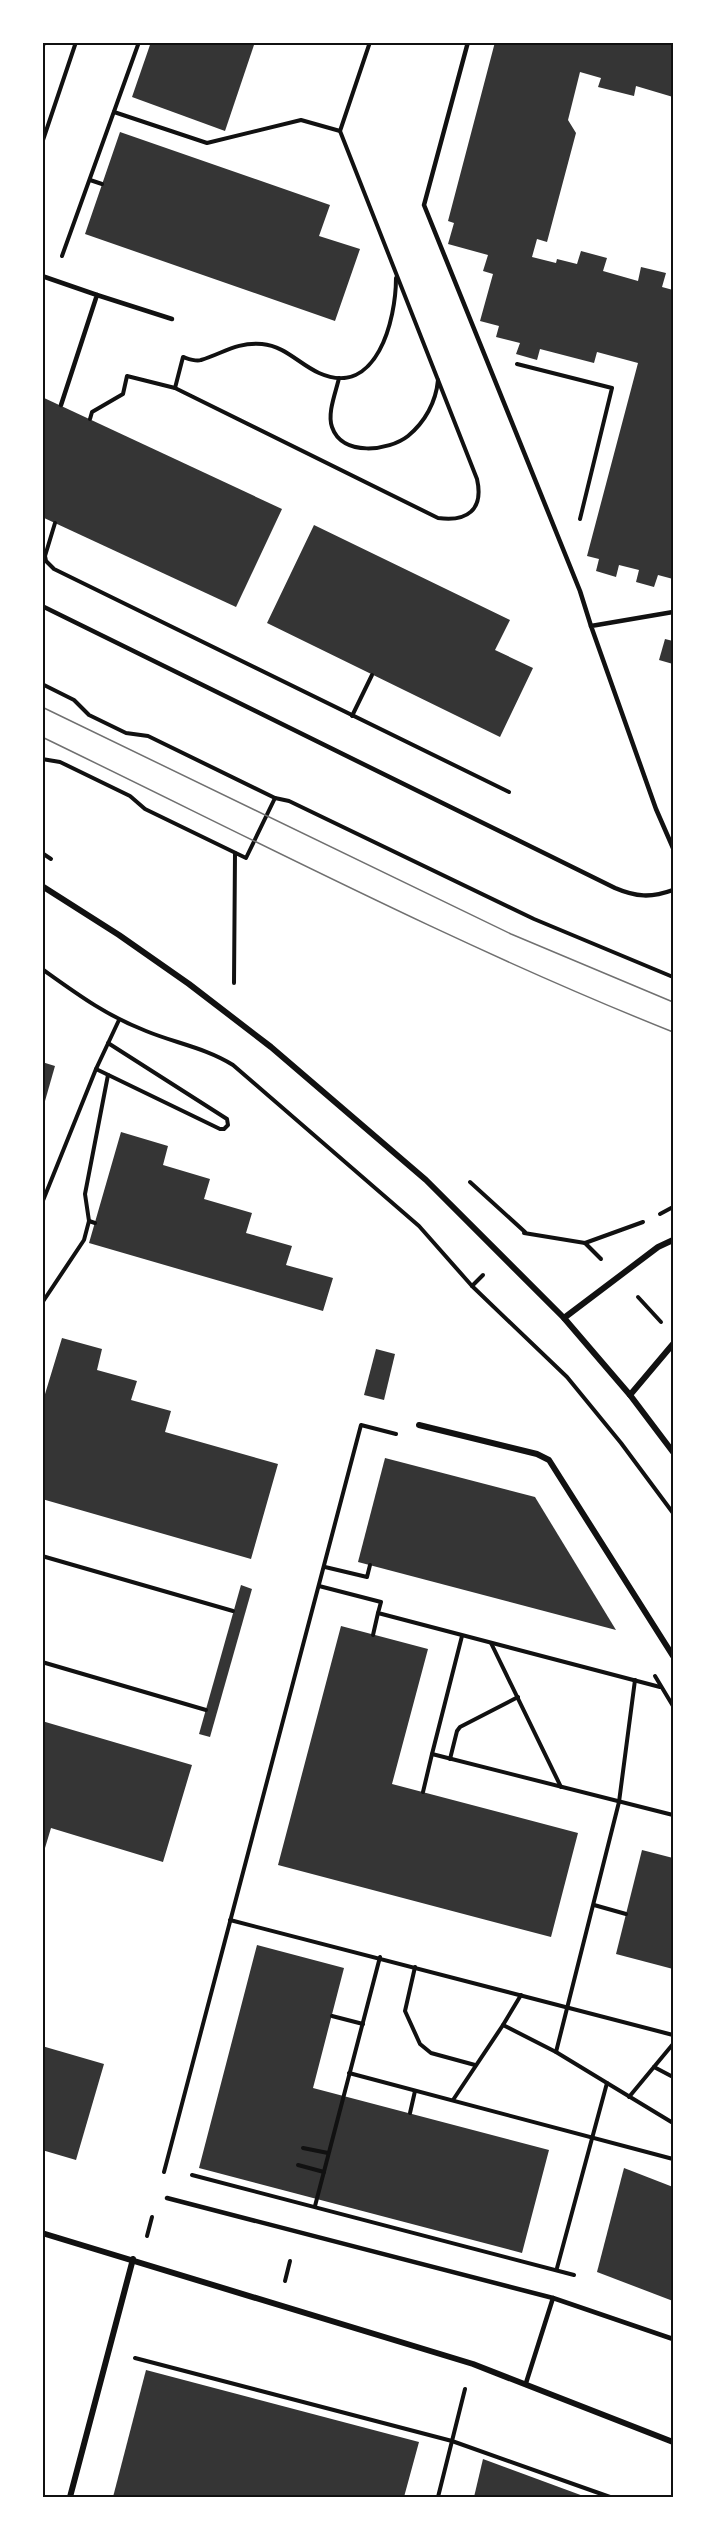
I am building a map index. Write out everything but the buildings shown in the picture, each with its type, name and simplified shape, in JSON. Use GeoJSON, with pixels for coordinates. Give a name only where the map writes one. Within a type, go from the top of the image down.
{"type":"FeatureCollection","features":[{"type":"Feature","properties":{"kind":"street"},"geometry":{"type":"LineString","coordinates":[[42,886],[172,971],[271,1047],[426,1180],[564,1318],[630,1395],[673,1452]]}},
{"type":"Feature","properties":{"kind":"street"},"geometry":{"type":"LineString","coordinates":[[564,1318],[658,1247],[673,1240]]}},
{"type":"Feature","properties":{"kind":"street"},"geometry":{"type":"LineString","coordinates":[[630,1395],[673,1344]]}},
{"type":"Feature","properties":{"kind":"street"},"geometry":{"type":"LineString","coordinates":[[418,1425],[537,1454],[549,1460],[673,1656]]}},
{"type":"Feature","properties":{"kind":"street"},"geometry":{"type":"LineString","coordinates":[[42,2233],[419,2346],[526,2383],[673,2442]]}},
{"type":"Feature","properties":{"kind":"street"},"geometry":{"type":"LineString","coordinates":[[70,2497],[133,2259]]}},
{"type":"Feature","properties":{"kind":"lane"},"geometry":{"type":"LineString","coordinates":[[468,42],[424,205],[580,591],[656,809],[673,849]]}},
{"type":"Feature","properties":{"kind":"lane"},"geometry":{"type":"LineString","coordinates":[[42,276],[172,319]]}},
{"type":"Feature","properties":{"kind":"lane"},"geometry":{"type":"LineString","coordinates":[[61,405],[96,295]]}},
{"type":"Feature","properties":{"kind":"lane"},"geometry":{"type":"LineString","coordinates":[[42,606],[615,888],[644,897],[657,896],[673,890]]}},
{"type":"Feature","properties":{"kind":"lane"},"geometry":{"type":"LineString","coordinates":[[591,626],[673,612]]}},
{"type":"Feature","properties":{"kind":"lane"},"geometry":{"type":"LineString","coordinates":[[167,2198],[553,2298],[673,2339]]}},
{"type":"Feature","properties":{"kind":"lane"},"geometry":{"type":"LineString","coordinates":[[526,2383],[553,2298]]}},
{"type":"Feature","properties":{"kind":"path"},"geometry":{"type":"LineString","coordinates":[[42,143],[76,42]]}},
{"type":"Feature","properties":{"kind":"path"},"geometry":{"type":"LineString","coordinates":[[54,280],[139,42]]}},
{"type":"Feature","properties":{"kind":"path"},"geometry":{"type":"LineString","coordinates":[[90,419],[92,412],[123,394],[127,376],[176,388],[438,518],[451,520],[465,517],[473,510],[478,501],[479,489],[340,131],[370,42]]}},
{"type":"Feature","properties":{"kind":"path"},"geometry":{"type":"LineString","coordinates":[[114,112],[207,143],[301,120],[340,131]]}},
{"type":"Feature","properties":{"kind":"path"},"geometry":{"type":"LineString","coordinates":[[90,180],[102,184]]}},
{"type":"Feature","properties":{"kind":"path"},"geometry":{"type":"LineString","coordinates":[[176,388],[183,357],[199,361],[224,349],[248,343],[269,345],[286,351],[320,374],[339,378],[357,374],[373,363],[384,344],[396,296],[396,274]]}},
{"type":"Feature","properties":{"kind":"path"},"geometry":{"type":"LineString","coordinates":[[484,355],[612,388],[577,528]]}},
{"type":"Feature","properties":{"kind":"path"},"geometry":{"type":"LineString","coordinates":[[339,378],[331,426],[337,437],[347,445],[360,448],[379,448],[394,444],[406,437],[426,416],[437,391],[438,379]]}},
{"type":"Feature","properties":{"kind":"path"},"geometry":{"type":"LineString","coordinates":[[55,523],[45,556],[46,561],[54,569],[509,792]]}},
{"type":"Feature","properties":{"kind":"path"},"geometry":{"type":"LineString","coordinates":[[352,716],[372,675]]}},
{"type":"Feature","properties":{"kind":"path"},"geometry":{"type":"LineString","coordinates":[[42,684],[74,700],[88,715],[126,733],[148,736],[534,919],[673,977]]}},
{"type":"Feature","properties":{"kind":"path"},"geometry":{"type":"LineString","coordinates":[[42,759],[60,762],[130,796],[145,809],[246,858],[275,798]]}},
{"type":"Feature","properties":{"kind":"path"},"geometry":{"type":"LineString","coordinates":[[234,984],[235,853]]}},
{"type":"Feature","properties":{"kind":"path"},"geometry":{"type":"LineString","coordinates":[[42,969],[91,1005],[119,1020],[147,1032],[212,1053],[233,1065],[419,1226],[472,1286],[567,1377],[621,1443],[673,1513]]}},
{"type":"Feature","properties":{"kind":"path"},"geometry":{"type":"LineString","coordinates":[[42,1203],[96,1069],[119,1020]]}},
{"type":"Feature","properties":{"kind":"path"},"geometry":{"type":"LineString","coordinates":[[96,1069],[220,1130],[228,1125],[227,1119],[108,1043]]}},
{"type":"Feature","properties":{"kind":"path"},"geometry":{"type":"LineString","coordinates":[[42,1304],[84,1240],[89,1221],[85,1194],[108,1075]]}},
{"type":"Feature","properties":{"kind":"path"},"geometry":{"type":"LineString","coordinates":[[654,1218],[673,1207]]}},
{"type":"Feature","properties":{"kind":"path"},"geometry":{"type":"LineString","coordinates":[[89,1221],[95,1223]]}},
{"type":"Feature","properties":{"kind":"path"},"geometry":{"type":"LineString","coordinates":[[585,1244],[645,1221]]}},
{"type":"Feature","properties":{"kind":"path"},"geometry":{"type":"LineString","coordinates":[[519,1237],[525,1232],[585,1244],[605,1263]]}},
{"type":"Feature","properties":{"kind":"path"},"geometry":{"type":"LineString","coordinates":[[472,1286],[486,1271]]}},
{"type":"Feature","properties":{"kind":"path"},"geometry":{"type":"LineString","coordinates":[[632,1290],[659,1321]]}},
{"type":"Feature","properties":{"kind":"path"},"geometry":{"type":"LineString","coordinates":[[163,2178],[361,1425],[404,1436]]}},
{"type":"Feature","properties":{"kind":"path"},"geometry":{"type":"LineString","coordinates":[[42,1556],[233,1611]]}},
{"type":"Feature","properties":{"kind":"path"},"geometry":{"type":"LineString","coordinates":[[325,1567],[367,1577],[370,1565]]}},
{"type":"Feature","properties":{"kind":"path"},"geometry":{"type":"LineString","coordinates":[[319,1586],[381,1602],[373,1635]]}},
{"type":"Feature","properties":{"kind":"path"},"geometry":{"type":"LineString","coordinates":[[378,1613],[661,1687]]}},
{"type":"Feature","properties":{"kind":"path"},"geometry":{"type":"LineString","coordinates":[[423,1792],[462,1636]]}},
{"type":"Feature","properties":{"kind":"path"},"geometry":{"type":"LineString","coordinates":[[491,1643],[562,1788]]}},
{"type":"Feature","properties":{"kind":"path"},"geometry":{"type":"LineString","coordinates":[[42,1662],[206,1710]]}},
{"type":"Feature","properties":{"kind":"path"},"geometry":{"type":"LineString","coordinates":[[649,1667],[673,1706]]}},
{"type":"Feature","properties":{"kind":"path"},"geometry":{"type":"LineString","coordinates":[[556,2052],[619,1802],[634,1680]]}},
{"type":"Feature","properties":{"kind":"path"},"geometry":{"type":"LineString","coordinates":[[450,1759],[460,1727],[518,1697]]}},
{"type":"Feature","properties":{"kind":"path"},"geometry":{"type":"LineString","coordinates":[[432,1754],[673,1815]]}},
{"type":"Feature","properties":{"kind":"path"},"geometry":{"type":"LineString","coordinates":[[594,1905],[626,1914]]}},
{"type":"Feature","properties":{"kind":"path"},"geometry":{"type":"LineString","coordinates":[[230,1920],[673,2034]]}},
{"type":"Feature","properties":{"kind":"path"},"geometry":{"type":"LineString","coordinates":[[315,2206],[380,1957]]}},
{"type":"Feature","properties":{"kind":"path"},"geometry":{"type":"LineString","coordinates":[[415,1967],[405,2012],[420,2043],[431,2053],[476,2065]]}},
{"type":"Feature","properties":{"kind":"path"},"geometry":{"type":"LineString","coordinates":[[453,2100],[503,2025],[520,1995]]}},
{"type":"Feature","properties":{"kind":"path"},"geometry":{"type":"LineString","coordinates":[[332,2016],[363,2024]]}},
{"type":"Feature","properties":{"kind":"path"},"geometry":{"type":"LineString","coordinates":[[503,2025],[556,2052],[671,2122],[673,2116]]}},
{"type":"Feature","properties":{"kind":"path"},"geometry":{"type":"LineString","coordinates":[[629,2097],[673,2044]]}},
{"type":"Feature","properties":{"kind":"path"},"geometry":{"type":"LineString","coordinates":[[654,2067],[673,2078]]}},
{"type":"Feature","properties":{"kind":"path"},"geometry":{"type":"LineString","coordinates":[[349,2073],[673,2159]]}},
{"type":"Feature","properties":{"kind":"path"},"geometry":{"type":"LineString","coordinates":[[556,2268],[607,2083]]}},
{"type":"Feature","properties":{"kind":"path"},"geometry":{"type":"LineString","coordinates":[[410,2113],[415,2091]]}},
{"type":"Feature","properties":{"kind":"path"},"geometry":{"type":"LineString","coordinates":[[303,2148],[328,2153]]}},
{"type":"Feature","properties":{"kind":"path"},"geometry":{"type":"LineString","coordinates":[[298,2165],[324,2172]]}},
{"type":"Feature","properties":{"kind":"path"},"geometry":{"type":"LineString","coordinates":[[146,2241],[155,2207]]}},
{"type":"Feature","properties":{"kind":"path"},"geometry":{"type":"LineString","coordinates":[[284,2282],[290,2261]]}},
{"type":"Feature","properties":{"kind":"path"},"geometry":{"type":"LineString","coordinates":[[137,2358],[452,2441],[610,2497]]}},
{"type":"Feature","properties":{"kind":"path"},"geometry":{"type":"LineString","coordinates":[[438,2497],[466,2386]]}},
{"type":"Feature","properties":{"kind":"tram line"},"geometry":{"type":"LineString","coordinates":[[42,707],[511,934],[673,1002]]}},
{"type":"Feature","properties":{"kind":"tram line"},"geometry":{"type":"LineString","coordinates":[[42,737],[513,964],[673,1032]]}}]}
